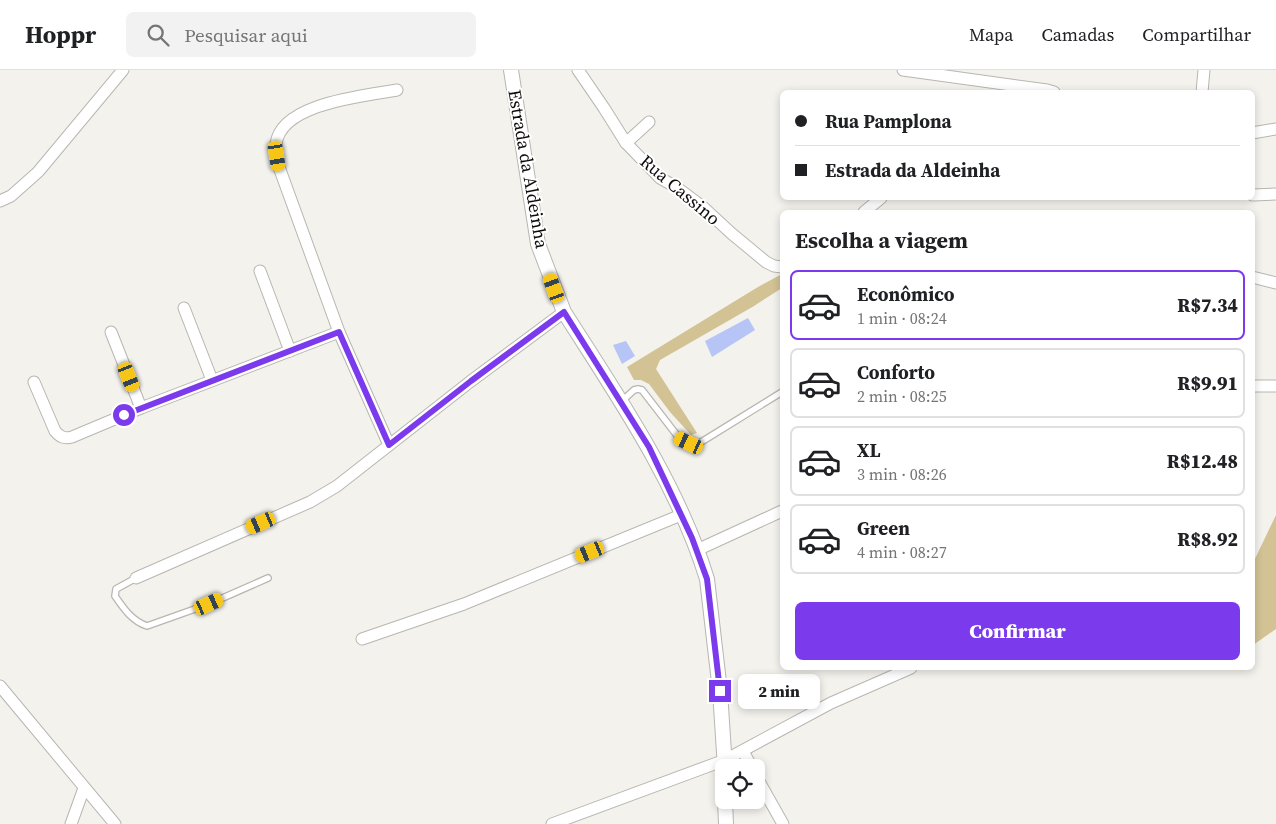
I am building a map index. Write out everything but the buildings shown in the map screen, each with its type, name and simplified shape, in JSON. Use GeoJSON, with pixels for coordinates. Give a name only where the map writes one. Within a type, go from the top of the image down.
{"type":"FeatureCollection","features":[{"type":"Feature","properties":{"kind":"street"},"geometry":{"type":"LineString","coordinates":[[0,201],[11,196],[38,172],[123,70]]}},
{"type":"Feature","properties":{"kind":"street","name":"Estrada da Aldeinha"},"geometry":{"type":"LineString","coordinates":[[510,70],[538,244],[564,312],[649,447],[697,550],[707,579],[720,691],[725,759]]}},
{"type":"Feature","properties":{"kind":"street","name":"Rua Cassino"},"geometry":{"type":"LineString","coordinates":[[578,70],[626,143],[660,178],[704,208],[766,262],[774,266],[780,266]]}},
{"type":"Feature","properties":{"kind":"street"},"geometry":{"type":"LineString","coordinates":[[904,70],[1047,90]]}},
{"type":"Feature","properties":{"kind":"street"},"geometry":{"type":"LineString","coordinates":[[1202,90],[1204,70]]}},
{"type":"Feature","properties":{"kind":"street"},"geometry":{"type":"LineString","coordinates":[[389,445],[339,332],[279,168],[276,145],[280,132],[291,120],[316,106],[397,90]]}},
{"type":"Feature","properties":{"kind":"street"},"geometry":{"type":"LineString","coordinates":[[626,143],[649,122]]}},
{"type":"Feature","properties":{"kind":"street"},"geometry":{"type":"LineString","coordinates":[[1255,132],[1276,129]]}},
{"type":"Feature","properties":{"kind":"street"},"geometry":{"type":"LineString","coordinates":[[1255,195],[1276,194]]}},
{"type":"Feature","properties":{"kind":"street"},"geometry":{"type":"LineString","coordinates":[[866,210],[879,200]]}},
{"type":"Feature","properties":{"kind":"street"},"geometry":{"type":"LineString","coordinates":[[260,271],[290,352]]}},
{"type":"Feature","properties":{"kind":"street"},"geometry":{"type":"LineString","coordinates":[[1255,277],[1276,282]]}},
{"type":"Feature","properties":{"kind":"street"},"geometry":{"type":"LineString","coordinates":[[184,308],[212,380]]}},
{"type":"Feature","properties":{"kind":"street"},"geometry":{"type":"LineString","coordinates":[[136,578],[310,502],[336,486],[471,381],[564,312]]}},
{"type":"Feature","properties":{"kind":"street"},"geometry":{"type":"LineString","coordinates":[[111,332],[141,408]]}},
{"type":"Feature","properties":{"kind":"street"},"geometry":{"type":"LineString","coordinates":[[34,382],[55,431],[60,436],[66,438],[339,332]]}},
{"type":"Feature","properties":{"kind":"street"},"geometry":{"type":"LineString","coordinates":[[1255,386],[1276,386]]}},
{"type":"Feature","properties":{"kind":"street"},"geometry":{"type":"LineString","coordinates":[[697,550],[780,512]]}},
{"type":"Feature","properties":{"kind":"street"},"geometry":{"type":"LineString","coordinates":[[362,639],[464,604],[681,515]]}},
{"type":"Feature","properties":{"kind":"street"},"geometry":{"type":"LineString","coordinates":[[732,759],[743,751],[831,703],[906,670]]}},
{"type":"Feature","properties":{"kind":"street"},"geometry":{"type":"LineString","coordinates":[[0,686],[115,824]]}},
{"type":"Feature","properties":{"kind":"street"},"geometry":{"type":"LineString","coordinates":[[743,751],[747,759]]}},
{"type":"Feature","properties":{"kind":"street"},"geometry":{"type":"LineString","coordinates":[[552,824],[715,767]]}},
{"type":"Feature","properties":{"kind":"street"},"geometry":{"type":"LineString","coordinates":[[71,824],[84,788]]}},
{"type":"Feature","properties":{"kind":"street"},"geometry":{"type":"LineString","coordinates":[[765,792],[783,824]]}},
{"type":"Feature","properties":{"kind":"street"},"geometry":{"type":"LineString","coordinates":[[726,809],[726,824]]}},
{"type":"Feature","properties":{"kind":"lane"},"geometry":{"type":"LineString","coordinates":[[621,402],[634,390],[638,388],[642,390],[679,438],[689,443],[698,444],[780,393]]}},
{"type":"Feature","properties":{"kind":"lane"},"geometry":{"type":"LineString","coordinates":[[136,578],[116,589],[115,596],[129,615],[138,623],[147,626],[209,604],[268,578]]}},
{"type":"Feature","properties":{"kind":"shaded area"},"geometry":{"type":"Polygon","coordinates":[[[780,275],[780,289],[660,360],[656,369],[697,433],[691,435],[670,412],[649,384],[641,380],[634,380],[627,367],[780,275]]]}},
{"type":"Feature","properties":{"kind":"shaded area"},"geometry":{"type":"Polygon","coordinates":[[[1276,515],[1276,629],[1255,644],[1255,559],[1276,515]]]}},
{"type":"Feature","properties":{"kind":"water"},"geometry":{"type":"Polygon","coordinates":[[[748,318],[755,330],[712,357],[705,341],[748,318]]]}},
{"type":"Feature","properties":{"kind":"water"},"geometry":{"type":"Polygon","coordinates":[[[626,341],[635,356],[622,364],[613,345],[626,341]]]}},
{"type":"Feature","properties":{"kind":"route"},"geometry":{"type":"LineString","coordinates":[[124,415],[339,332],[389,445],[564,312],[649,447],[692,538],[707,579],[720,691]]}}]}
